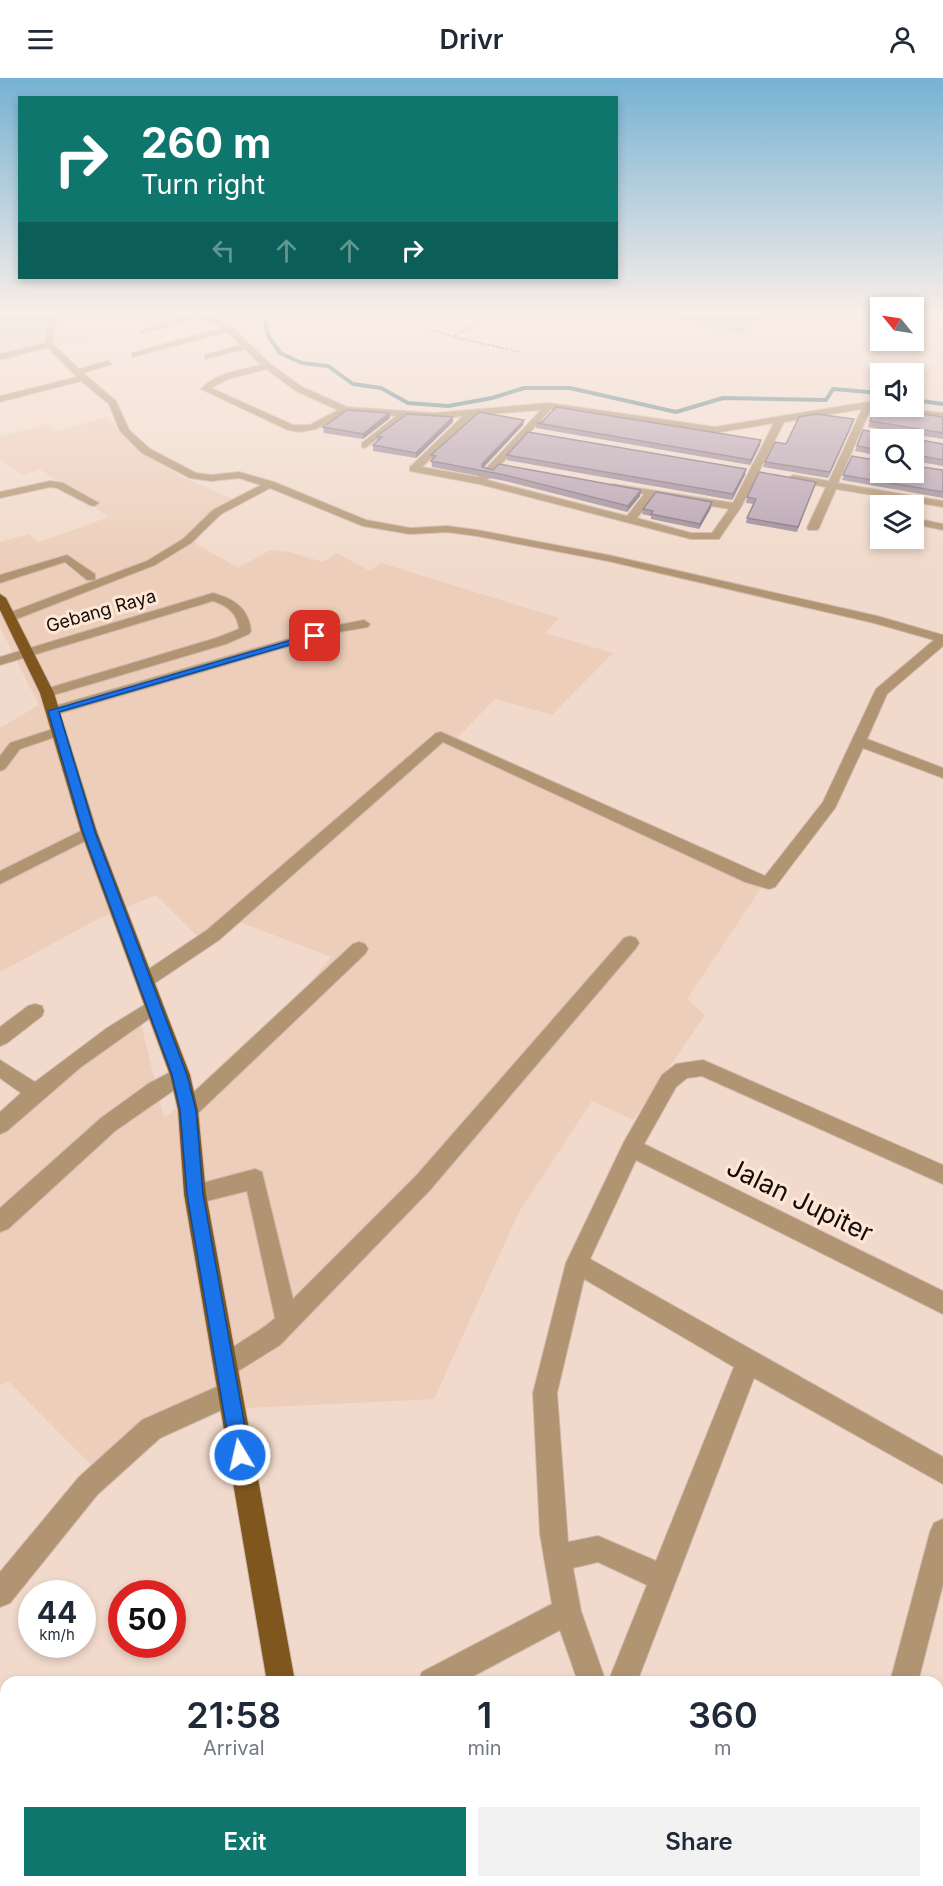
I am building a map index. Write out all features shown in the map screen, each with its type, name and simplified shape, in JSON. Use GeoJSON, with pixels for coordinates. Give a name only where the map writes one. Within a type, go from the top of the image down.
{"type":"FeatureCollection","features":[{"type":"Feature","properties":{"kind":"main road"},"geometry":{"type":"LineString","coordinates":[[0,598],[28,651],[50,702],[89,832],[180,1075],[188,1110],[195,1194],[279,1676]]}},
{"type":"Feature","properties":{"kind":"street"},"geometry":{"type":"LineString","coordinates":[[106,397],[113,403],[125,431],[146,451],[194,476],[211,478],[239,475],[270,484],[363,523],[410,531],[447,529],[477,533],[608,558],[876,620],[943,639],[881,692],[830,804],[769,882],[751,878],[441,736],[437,737],[213,935],[146,980]]}},
{"type":"Feature","properties":{"kind":"street"},"geometry":{"type":"LineString","coordinates":[[223,397],[291,428],[301,430],[311,429],[345,410]]}},
{"type":"Feature","properties":{"kind":"street"},"geometry":{"type":"LineString","coordinates":[[319,397],[345,410],[403,415],[471,414],[549,406],[749,435]]}},
{"type":"Feature","properties":{"kind":"street"},"geometry":{"type":"LineString","coordinates":[[715,430],[868,405],[943,416]]}},
{"type":"Feature","properties":{"kind":"street"},"geometry":{"type":"LineString","coordinates":[[813,528],[846,455],[863,431],[868,405]]}},
{"type":"Feature","properties":{"kind":"street"},"geometry":{"type":"LineString","coordinates":[[480,481],[501,465],[525,432],[549,406]]}},
{"type":"Feature","properties":{"kind":"street"},"geometry":{"type":"LineString","coordinates":[[471,414],[415,469],[559,498],[629,521],[691,536],[716,537],[760,472],[766,438],[781,418]]}},
{"type":"Feature","properties":{"kind":"street"},"geometry":{"type":"LineString","coordinates":[[365,445],[403,415]]}},
{"type":"Feature","properties":{"kind":"street"},"geometry":{"type":"LineString","coordinates":[[525,432],[536,434]]}},
{"type":"Feature","properties":{"kind":"street"},"geometry":{"type":"LineString","coordinates":[[846,455],[858,457]]}},
{"type":"Feature","properties":{"kind":"street"},"geometry":{"type":"LineString","coordinates":[[760,472],[880,495]]}},
{"type":"Feature","properties":{"kind":"street"},"geometry":{"type":"LineString","coordinates":[[0,495],[50,484],[59,485],[94,503]]}},
{"type":"Feature","properties":{"kind":"street"},"geometry":{"type":"LineString","coordinates":[[10,617],[151,563],[187,541],[217,512],[270,484]]}},
{"type":"Feature","properties":{"kind":"street"},"geometry":{"type":"LineString","coordinates":[[607,484],[736,507]]}},
{"type":"Feature","properties":{"kind":"street"},"geometry":{"type":"LineString","coordinates":[[629,521],[651,492]]}},
{"type":"Feature","properties":{"kind":"street"},"geometry":{"type":"LineString","coordinates":[[924,503],[943,504]]}},
{"type":"Feature","properties":{"kind":"street"},"geometry":{"type":"LineString","coordinates":[[924,523],[943,527]]}},
{"type":"Feature","properties":{"kind":"street"},"geometry":{"type":"LineString","coordinates":[[0,579],[67,558],[91,577]]}},
{"type":"Feature","properties":{"kind":"street"},"geometry":{"type":"LineString","coordinates":[[0,591],[75,565]]}},
{"type":"Feature","properties":{"kind":"street","name":"Gebang Raya"},"geometry":{"type":"LineString","coordinates":[[0,661],[213,597],[232,603],[245,620],[245,631],[50,702]]}},
{"type":"Feature","properties":{"kind":"street"},"geometry":{"type":"LineString","coordinates":[[50,702],[364,624]]}},
{"type":"Feature","properties":{"kind":"street"},"geometry":{"type":"LineString","coordinates":[[0,766],[15,746],[59,731]]}},
{"type":"Feature","properties":{"kind":"street"},"geometry":{"type":"LineString","coordinates":[[860,742],[943,773]]}},
{"type":"Feature","properties":{"kind":"street"},"geometry":{"type":"LineString","coordinates":[[0,878],[89,832]]}},
{"type":"Feature","properties":{"kind":"street"},"geometry":{"type":"LineString","coordinates":[[226,1366],[272,1337],[423,1183],[630,944]]}},
{"type":"Feature","properties":{"kind":"street"},"geometry":{"type":"LineString","coordinates":[[188,1110],[359,949]]}},
{"type":"Feature","properties":{"kind":"street"},"geometry":{"type":"LineString","coordinates":[[0,1125],[35,1092],[123,1026],[154,1006]]}},
{"type":"Feature","properties":{"kind":"street"},"geometry":{"type":"LineString","coordinates":[[0,1038],[35,1011]]}},
{"type":"Feature","properties":{"kind":"street"},"geometry":{"type":"LineString","coordinates":[[0,1068],[35,1092]]}},
{"type":"Feature","properties":{"kind":"street"},"geometry":{"type":"LineString","coordinates":[[590,1676],[567,1611],[553,1534],[545,1393],[577,1263],[631,1148],[669,1081],[683,1070],[703,1068],[943,1175]]}},
{"type":"Feature","properties":{"kind":"street"},"geometry":{"type":"LineString","coordinates":[[0,1222],[84,1145],[160,1086],[180,1075]]}},
{"type":"Feature","properties":{"kind":"street","name":"Jalan Jupiter"},"geometry":{"type":"LineString","coordinates":[[631,1148],[943,1303]]}},
{"type":"Feature","properties":{"kind":"street"},"geometry":{"type":"LineString","coordinates":[[195,1194],[255,1179],[287,1322]]}},
{"type":"Feature","properties":{"kind":"street"},"geometry":{"type":"LineString","coordinates":[[577,1263],[943,1471]]}},
{"type":"Feature","properties":{"kind":"street"},"geometry":{"type":"LineString","coordinates":[[624,1676],[748,1362]]}},
{"type":"Feature","properties":{"kind":"street"},"geometry":{"type":"LineString","coordinates":[[1,1588],[88,1486],[151,1429],[230,1393]]}},
{"type":"Feature","properties":{"kind":"street"},"geometry":{"type":"LineString","coordinates":[[906,1676],[943,1532]]}},
{"type":"Feature","properties":{"kind":"street"},"geometry":{"type":"LineString","coordinates":[[557,1558],[598,1549],[625,1559],[661,1578]]}},
{"type":"Feature","properties":{"kind":"street"},"geometry":{"type":"LineString","coordinates":[[443,1676],[567,1611]]}},
{"type":"Feature","properties":{"kind":"shaded area"},"geometry":{"type":"Polygon","coordinates":[[[107,417],[140,453],[181,476],[239,502],[208,520],[195,543],[238,568],[270,550],[289,552],[323,562],[336,553],[370,571],[381,563],[559,618],[545,633],[613,653],[552,715],[495,699],[457,738],[765,882],[687,999],[705,1015],[633,1120],[592,1101],[519,1212],[434,1399],[190,1411],[98,1472],[9,1382],[0,1385],[0,1126],[46,1084],[141,1024],[164,1118],[264,1037],[331,957],[227,917],[201,940],[156,895],[96,920],[0,972],[0,728],[39,705],[0,627],[0,542],[28,534],[39,542],[109,517],[40,469],[23,475],[0,459],[0,437],[48,424],[57,431],[107,417]]]}},
{"type":"Feature","properties":{"kind":"building"},"geometry":{"type":"Polygon","coordinates":[[[556,407],[761,440],[751,460],[537,423],[542,422],[556,407]]]}},
{"type":"Feature","properties":{"kind":"building"},"geometry":{"type":"Polygon","coordinates":[[[347,410],[389,413],[363,434],[323,427],[347,410]]]}},
{"type":"Feature","properties":{"kind":"building"},"geometry":{"type":"Polygon","coordinates":[[[479,412],[524,420],[482,464],[482,467],[493,470],[499,464],[641,490],[628,506],[505,475],[431,461],[436,456],[431,455],[479,412]]]}},
{"type":"Feature","properties":{"kind":"building"},"geometry":{"type":"Polygon","coordinates":[[[407,414],[453,417],[416,453],[373,445],[382,437],[377,436],[407,414]]]}},
{"type":"Feature","properties":{"kind":"building"},"geometry":{"type":"Polygon","coordinates":[[[816,414],[854,419],[830,472],[765,462],[775,442],[786,444],[799,417],[816,414]]]}},
{"type":"Feature","properties":{"kind":"building"},"geometry":{"type":"Polygon","coordinates":[[[924,414],[943,417],[943,433],[924,429],[870,421],[872,417],[924,417],[924,414]]]}},
{"type":"Feature","properties":{"kind":"building"},"geometry":{"type":"Polygon","coordinates":[[[863,430],[870,431],[870,448],[857,446],[863,430]]]}},
{"type":"Feature","properties":{"kind":"building"},"geometry":{"type":"Polygon","coordinates":[[[528,432],[746,469],[733,494],[507,455],[528,432]]]}},
{"type":"Feature","properties":{"kind":"building"},"geometry":{"type":"Polygon","coordinates":[[[924,441],[943,444],[943,460],[924,456],[924,441]]]}},
{"type":"Feature","properties":{"kind":"building"},"geometry":{"type":"Polygon","coordinates":[[[852,456],[870,459],[870,480],[843,475],[852,456]]]}},
{"type":"Feature","properties":{"kind":"building"},"geometry":{"type":"Polygon","coordinates":[[[924,467],[943,470],[943,492],[890,483],[924,483],[924,467]]]}},
{"type":"Feature","properties":{"kind":"building"},"geometry":{"type":"Polygon","coordinates":[[[759,472],[816,482],[798,527],[747,518],[756,499],[747,497],[759,472]]]}},
{"type":"Feature","properties":{"kind":"building"},"geometry":{"type":"Polygon","coordinates":[[[656,492],[712,502],[700,524],[651,514],[653,511],[643,509],[656,492]]]}},
{"type":"Feature","properties":{"kind":"waterway"},"geometry":{"type":"LineString","coordinates":[[398,397],[408,403],[448,406],[494,397]]}},
{"type":"Feature","properties":{"kind":"waterway"},"geometry":{"type":"LineString","coordinates":[[611,397],[676,412],[723,398],[826,400],[828,397]]}},
{"type":"Feature","properties":{"kind":"waterway"},"geometry":{"type":"LineString","coordinates":[[924,401],[943,404]]}},
{"type":"Feature","properties":{"kind":"route"},"geometry":{"type":"LineString","coordinates":[[240,1455],[195,1194],[188,1110],[180,1075],[89,832],[53,711],[315,636]]}}]}
